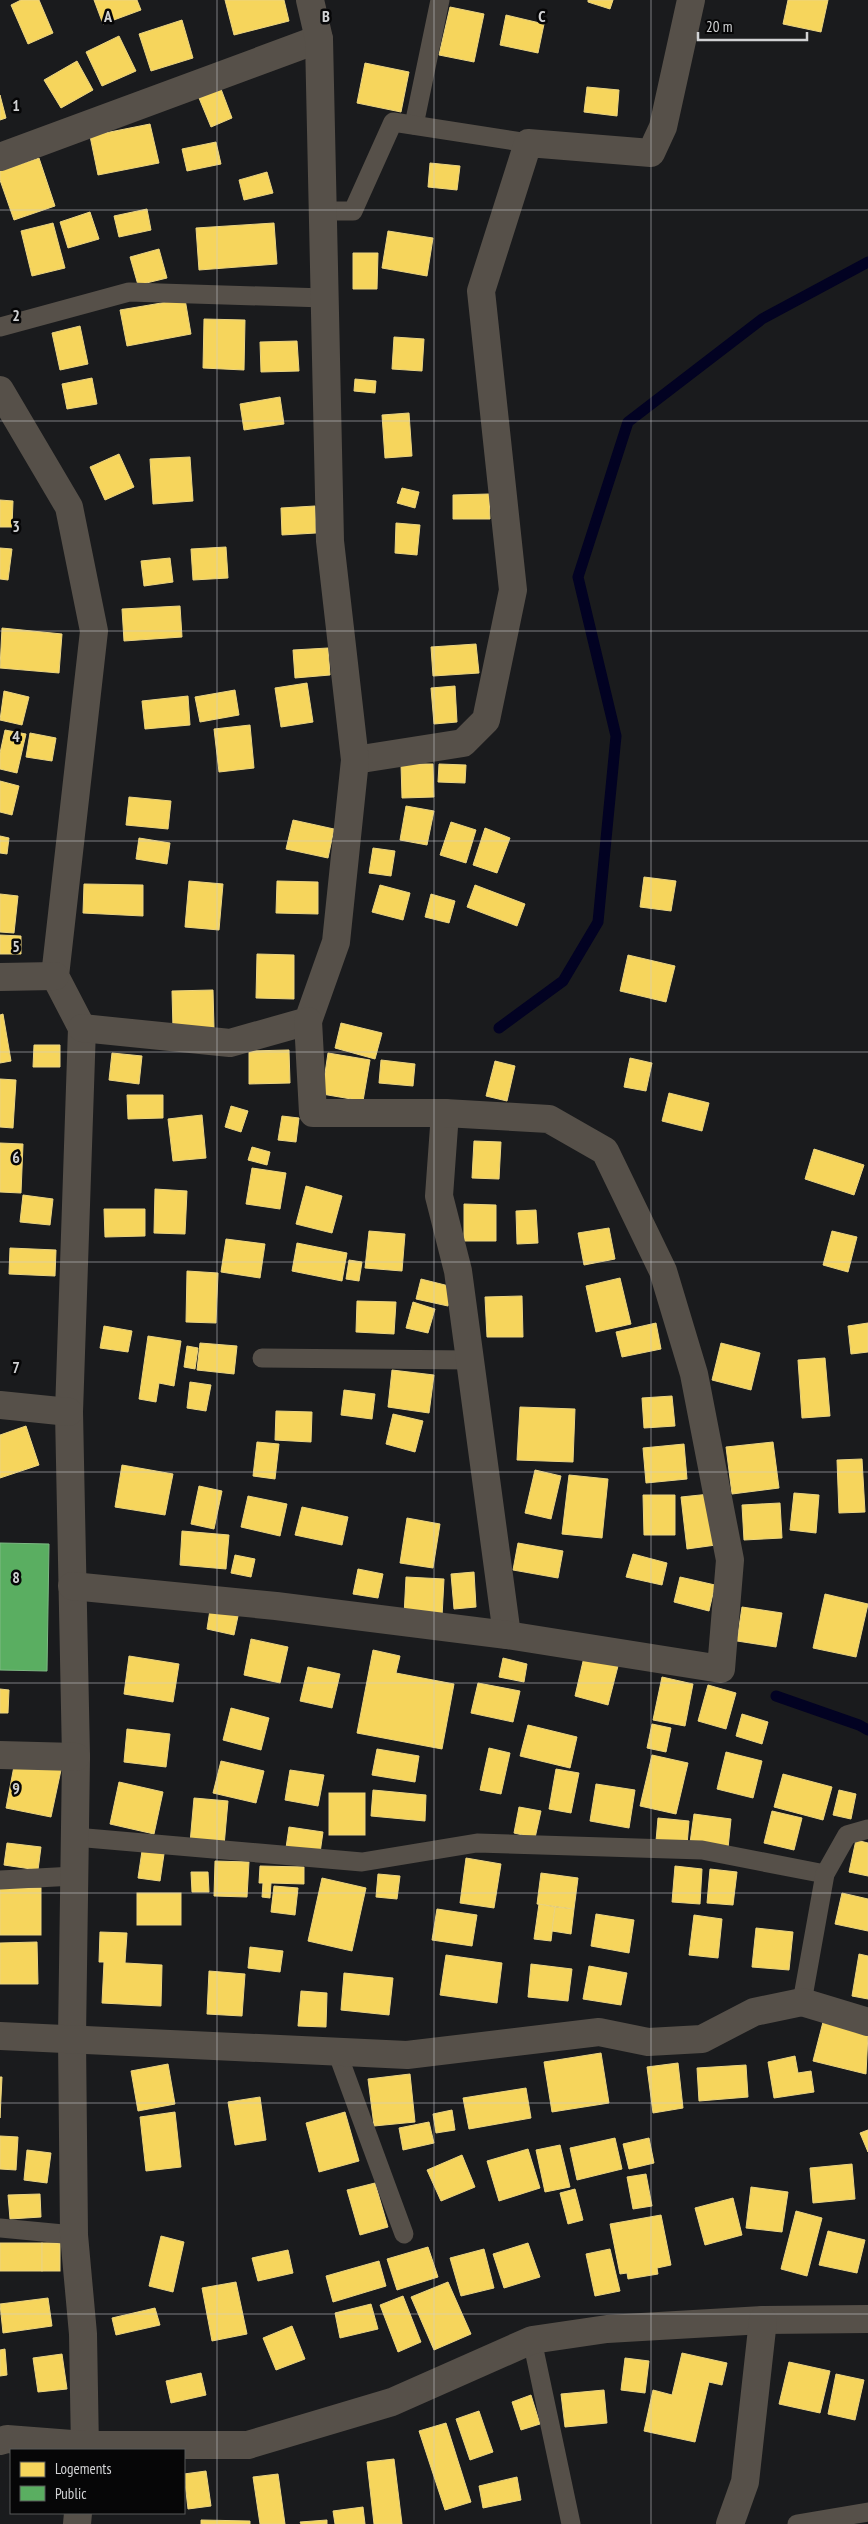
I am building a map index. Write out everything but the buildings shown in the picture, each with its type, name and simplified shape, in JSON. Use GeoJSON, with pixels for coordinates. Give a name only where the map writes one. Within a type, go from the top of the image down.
{"type":"FeatureCollection","features":[{"type":"Feature","properties":{"kind":"street"},"geometry":{"type":"LineString","coordinates":[[72,1586],[276,1606],[507,1634],[721,1669],[730,1560],[694,1374],[663,1271],[605,1151],[549,1119],[444,1113],[313,1113],[308,1021],[336,942],[355,760],[330,541],[319,39],[310,0]]}},
{"type":"Feature","properties":{"kind":"street"},"geometry":{"type":"LineString","coordinates":[[355,760],[463,742],[486,720],[513,590],[481,291],[528,144],[651,153],[663,127],[691,0]]}},
{"type":"Feature","properties":{"kind":"street"},"geometry":{"type":"LineString","coordinates":[[0,157],[319,39]]}},
{"type":"Feature","properties":{"kind":"street"},"geometry":{"type":"LineString","coordinates":[[0,390],[69,507],[94,630],[54,976],[82,1028],[70,1412],[76,1758],[72,2038],[74,2234],[83,2334],[85,2448]]}},
{"type":"Feature","properties":{"kind":"street"},"geometry":{"type":"LineString","coordinates":[[0,977],[54,976]]}},
{"type":"Feature","properties":{"kind":"street"},"geometry":{"type":"LineString","coordinates":[[82,1028],[230,1043],[308,1021]]}},
{"type":"Feature","properties":{"kind":"street"},"geometry":{"type":"LineString","coordinates":[[444,1113],[439,1196],[458,1271],[507,1634]]}},
{"type":"Feature","properties":{"kind":"street"},"geometry":{"type":"LineString","coordinates":[[0,1405],[70,1412]]}},
{"type":"Feature","properties":{"kind":"street"},"geometry":{"type":"LineString","coordinates":[[0,1755],[76,1758]]}},
{"type":"Feature","properties":{"kind":"street"},"geometry":{"type":"LineString","coordinates":[[0,2036],[407,2055],[599,2032],[648,2042],[702,2040],[754,2012],[802,2002],[868,2022]]}},
{"type":"Feature","properties":{"kind":"street"},"geometry":{"type":"LineString","coordinates":[[0,2440],[7,2439],[85,2448],[248,2445],[392,2402],[532,2340],[607,2329],[763,2320],[868,2319]]}},
{"type":"Feature","properties":{"kind":"street"},"geometry":{"type":"LineString","coordinates":[[730,2524],[745,2482],[763,2320]]}},
{"type":"Feature","properties":{"kind":"lane"},"geometry":{"type":"LineString","coordinates":[[414,125],[440,0]]}},
{"type":"Feature","properties":{"kind":"lane"},"geometry":{"type":"LineString","coordinates":[[322,211],[353,211],[393,122],[528,144]]}},
{"type":"Feature","properties":{"kind":"lane"},"geometry":{"type":"LineString","coordinates":[[0,327],[129,292],[324,298]]}},
{"type":"Feature","properties":{"kind":"lane"},"geometry":{"type":"LineString","coordinates":[[262,1358],[470,1360]]}},
{"type":"Feature","properties":{"kind":"lane"},"geometry":{"type":"LineString","coordinates":[[802,2002],[824,1874],[847,1835],[868,1829]]}},
{"type":"Feature","properties":{"kind":"lane"},"geometry":{"type":"LineString","coordinates":[[75,1837],[362,1862],[477,1843],[702,1850],[824,1874]]}},
{"type":"Feature","properties":{"kind":"lane"},"geometry":{"type":"LineString","coordinates":[[0,1880],[74,1876]]}},
{"type":"Feature","properties":{"kind":"lane"},"geometry":{"type":"LineString","coordinates":[[337,2052],[404,2234]]}},
{"type":"Feature","properties":{"kind":"lane"},"geometry":{"type":"LineString","coordinates":[[0,2228],[74,2234]]}},
{"type":"Feature","properties":{"kind":"lane"},"geometry":{"type":"LineString","coordinates":[[532,2340],[571,2524]]}},
{"type":"Feature","properties":{"kind":"lane"},"geometry":{"type":"LineString","coordinates":[[796,2524],[868,2512]]}},
{"type":"Feature","properties":{"kind":"waterway"},"geometry":{"type":"LineString","coordinates":[[499,1028],[563,981],[598,922],[616,736],[578,577],[628,422],[762,319],[868,262]]}},
{"type":"Feature","properties":{"kind":"waterway"},"geometry":{"type":"LineString","coordinates":[[776,1696],[859,1725],[868,1730]]}}]}
